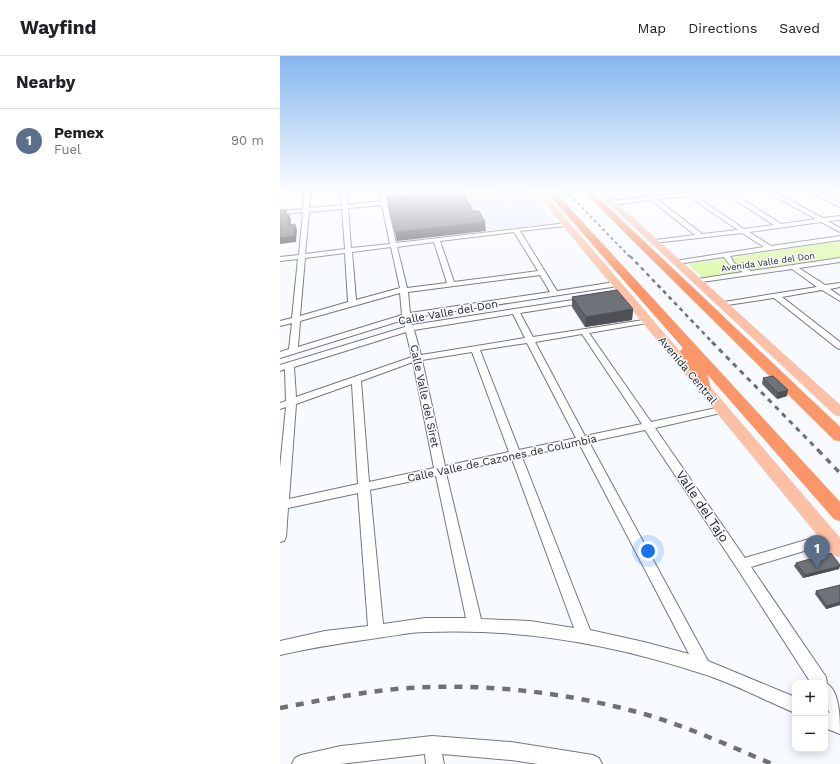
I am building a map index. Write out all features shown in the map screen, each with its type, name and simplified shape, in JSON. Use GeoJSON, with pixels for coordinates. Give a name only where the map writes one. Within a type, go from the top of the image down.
{"type":"FeatureCollection","features":[{"type":"Feature","properties":{"kind":"highway","name":"Avenida Central"},"geometry":{"type":"LineString","coordinates":[[579,223],[840,514]]}},
{"type":"Feature","properties":{"kind":"highway"},"geometry":{"type":"LineString","coordinates":[[625,223],[840,436]]}},
{"type":"Feature","properties":{"kind":"highway"},"geometry":{"type":"LineString","coordinates":[[680,335],[688,355],[700,375],[704,390]]}},
{"type":"Feature","properties":{"kind":"main road"},"geometry":{"type":"LineString","coordinates":[[631,223],[656,242],[676,262],[835,403],[840,412]]}},
{"type":"Feature","properties":{"kind":"main road","name":"Avenida Central"},"geometry":{"type":"LineString","coordinates":[[565,224],[615,284],[620,295],[647,321],[840,550]]}},
{"type":"Feature","properties":{"kind":"street"},"geometry":{"type":"LineString","coordinates":[[294,351],[305,223]]}},
{"type":"Feature","properties":{"kind":"street"},"geometry":{"type":"LineString","coordinates":[[346,223],[352,302]]}},
{"type":"Feature","properties":{"kind":"street","name":"Calle Valle del Siret"},"geometry":{"type":"LineString","coordinates":[[389,223],[404,291],[406,316],[417,358],[440,470],[475,625]]}},
{"type":"Feature","properties":{"kind":"street"},"geometry":{"type":"LineString","coordinates":[[684,223],[700,236]]}},
{"type":"Feature","properties":{"kind":"street"},"geometry":{"type":"LineString","coordinates":[[731,223],[769,248]]}},
{"type":"Feature","properties":{"kind":"street"},"geometry":{"type":"LineString","coordinates":[[775,223],[780,226]]}},
{"type":"Feature","properties":{"kind":"street"},"geometry":{"type":"LineString","coordinates":[[656,242],[801,223]]}},
{"type":"Feature","properties":{"kind":"street"},"geometry":{"type":"LineString","coordinates":[[827,223],[840,230]]}},
{"type":"Feature","properties":{"kind":"street"},"geometry":{"type":"LineString","coordinates":[[280,259],[565,224]]}},
{"type":"Feature","properties":{"kind":"street"},"geometry":{"type":"LineString","coordinates":[[516,230],[555,294]]}},
{"type":"Feature","properties":{"kind":"street","name":"Avenida Valle del Don"},"geometry":{"type":"LineString","coordinates":[[676,262],[840,238]]}},
{"type":"Feature","properties":{"kind":"street"},"geometry":{"type":"LineString","coordinates":[[436,240],[452,285]]}},
{"type":"Feature","properties":{"kind":"street"},"geometry":{"type":"LineString","coordinates":[[727,254],[727,257],[732,264],[752,273]]}},
{"type":"Feature","properties":{"kind":"street","name":"Avenida Valle del Don"},"geometry":{"type":"LineString","coordinates":[[698,281],[840,260]]}},
{"type":"Feature","properties":{"kind":"street"},"geometry":{"type":"LineString","coordinates":[[793,267],[840,299]]}},
{"type":"Feature","properties":{"kind":"street"},"geometry":{"type":"LineString","coordinates":[[280,324],[390,292],[542,273]]}},
{"type":"Feature","properties":{"kind":"street","name":"Calle Valle del Don"},"geometry":{"type":"LineString","coordinates":[[280,355],[406,316],[615,284]]}},
{"type":"Feature","properties":{"kind":"street"},"geometry":{"type":"LineString","coordinates":[[724,304],[840,286]]}},
{"type":"Feature","properties":{"kind":"street"},"geometry":{"type":"LineString","coordinates":[[776,296],[840,346]]}},
{"type":"Feature","properties":{"kind":"street","name":"Calle Valle del Don"},"geometry":{"type":"LineString","coordinates":[[285,367],[410,328],[592,300]]}},
{"type":"Feature","properties":{"kind":"street"},"geometry":{"type":"LineString","coordinates":[[516,311],[582,440],[703,666]]}},
{"type":"Feature","properties":{"kind":"street"},"geometry":{"type":"LineString","coordinates":[[280,406],[417,358],[647,321]]}},
{"type":"Feature","properties":{"kind":"street","name":"Valle del Tajo"},"geometry":{"type":"LineString","coordinates":[[584,331],[742,564],[818,680]]}},
{"type":"Feature","properties":{"kind":"street"},"geometry":{"type":"LineString","coordinates":[[475,349],[585,636]]}},
{"type":"Feature","properties":{"kind":"street"},"geometry":{"type":"LineString","coordinates":[[280,537],[291,402],[285,367]]}},
{"type":"Feature","properties":{"kind":"street"},"geometry":{"type":"LineString","coordinates":[[356,380],[376,631]]}},
{"type":"Feature","properties":{"kind":"street","name":"Calle Valle de Cazones de Columbia"},"geometry":{"type":"LineString","coordinates":[[282,505],[440,470],[649,427],[722,410]]}},
{"type":"Feature","properties":{"kind":"street"},"geometry":{"type":"LineString","coordinates":[[742,564],[829,538]]}},
{"type":"Feature","properties":{"kind":"street"},"geometry":{"type":"LineString","coordinates":[[280,648],[325,638],[425,625],[475,625],[530,628],[585,636],[644,649],[703,666],[792,705]]}},
{"type":"Feature","properties":{"kind":"street"},"geometry":{"type":"LineString","coordinates":[[828,696],[840,714]]}},
{"type":"Feature","properties":{"kind":"street"},"geometry":{"type":"LineString","coordinates":[[828,720],[840,726]]}},
{"type":"Feature","properties":{"kind":"street"},"geometry":{"type":"LineString","coordinates":[[432,745],[435,764]]}},
{"type":"Feature","properties":{"kind":"street"},"geometry":{"type":"LineString","coordinates":[[301,764],[342,760],[432,745],[511,751],[593,764]]}},
{"type":"Feature","properties":{"kind":"shaded area"},"geometry":{"type":"Polygon","coordinates":[[[391,223],[554,223],[395,242],[391,223]]]}},
{"type":"Feature","properties":{"kind":"green space"},"geometry":{"type":"Polygon","coordinates":[[[840,241],[840,257],[703,278],[688,264],[840,241]]]}},
{"type":"Feature","properties":{"kind":"building"},"geometry":{"type":"Polygon","coordinates":[[[280,223],[288,223],[288,225],[295,224],[294,236],[280,238],[280,223]]]}},
{"type":"Feature","properties":{"kind":"building"},"geometry":{"type":"Polygon","coordinates":[[[393,223],[476,223],[395,232],[393,223]]]}},
{"type":"Feature","properties":{"kind":"building"},"geometry":{"type":"Polygon","coordinates":[[[617,290],[633,309],[586,317],[572,297],[617,290]]]}},
{"type":"Feature","properties":{"kind":"building"},"geometry":{"type":"Polygon","coordinates":[[[773,376],[788,390],[778,393],[763,378],[773,376]]]}},
{"type":"Feature","properties":{"kind":"building"},"geometry":{"type":"Polygon","coordinates":[[[831,553],[840,566],[805,575],[796,563],[831,553]]]}},
{"type":"Feature","properties":{"kind":"building"},"geometry":{"type":"Polygon","coordinates":[[[840,585],[840,602],[827,606],[816,591],[840,585]]]}},
{"type":"Feature","properties":{"kind":"railway"},"geometry":{"type":"LineString","coordinates":[[597,223],[630,257]]}},
{"type":"Feature","properties":{"kind":"railway"},"geometry":{"type":"LineString","coordinates":[[630,256],[713,343]]}},
{"type":"Feature","properties":{"kind":"railway"},"geometry":{"type":"LineString","coordinates":[[712,342],[819,451]]}},
{"type":"Feature","properties":{"kind":"railway"},"geometry":{"type":"LineString","coordinates":[[818,450],[840,473]]}},
{"type":"Feature","properties":{"kind":"railway"},"geometry":{"type":"LineString","coordinates":[[280,708],[393,689],[470,687],[531,692],[592,701],[651,716],[697,732],[772,764]]}},
{"type":"Feature","properties":{"kind":"place","name":"Pemex"},"geometry":{"type":"Point","coordinates":[817,568]}}]}
